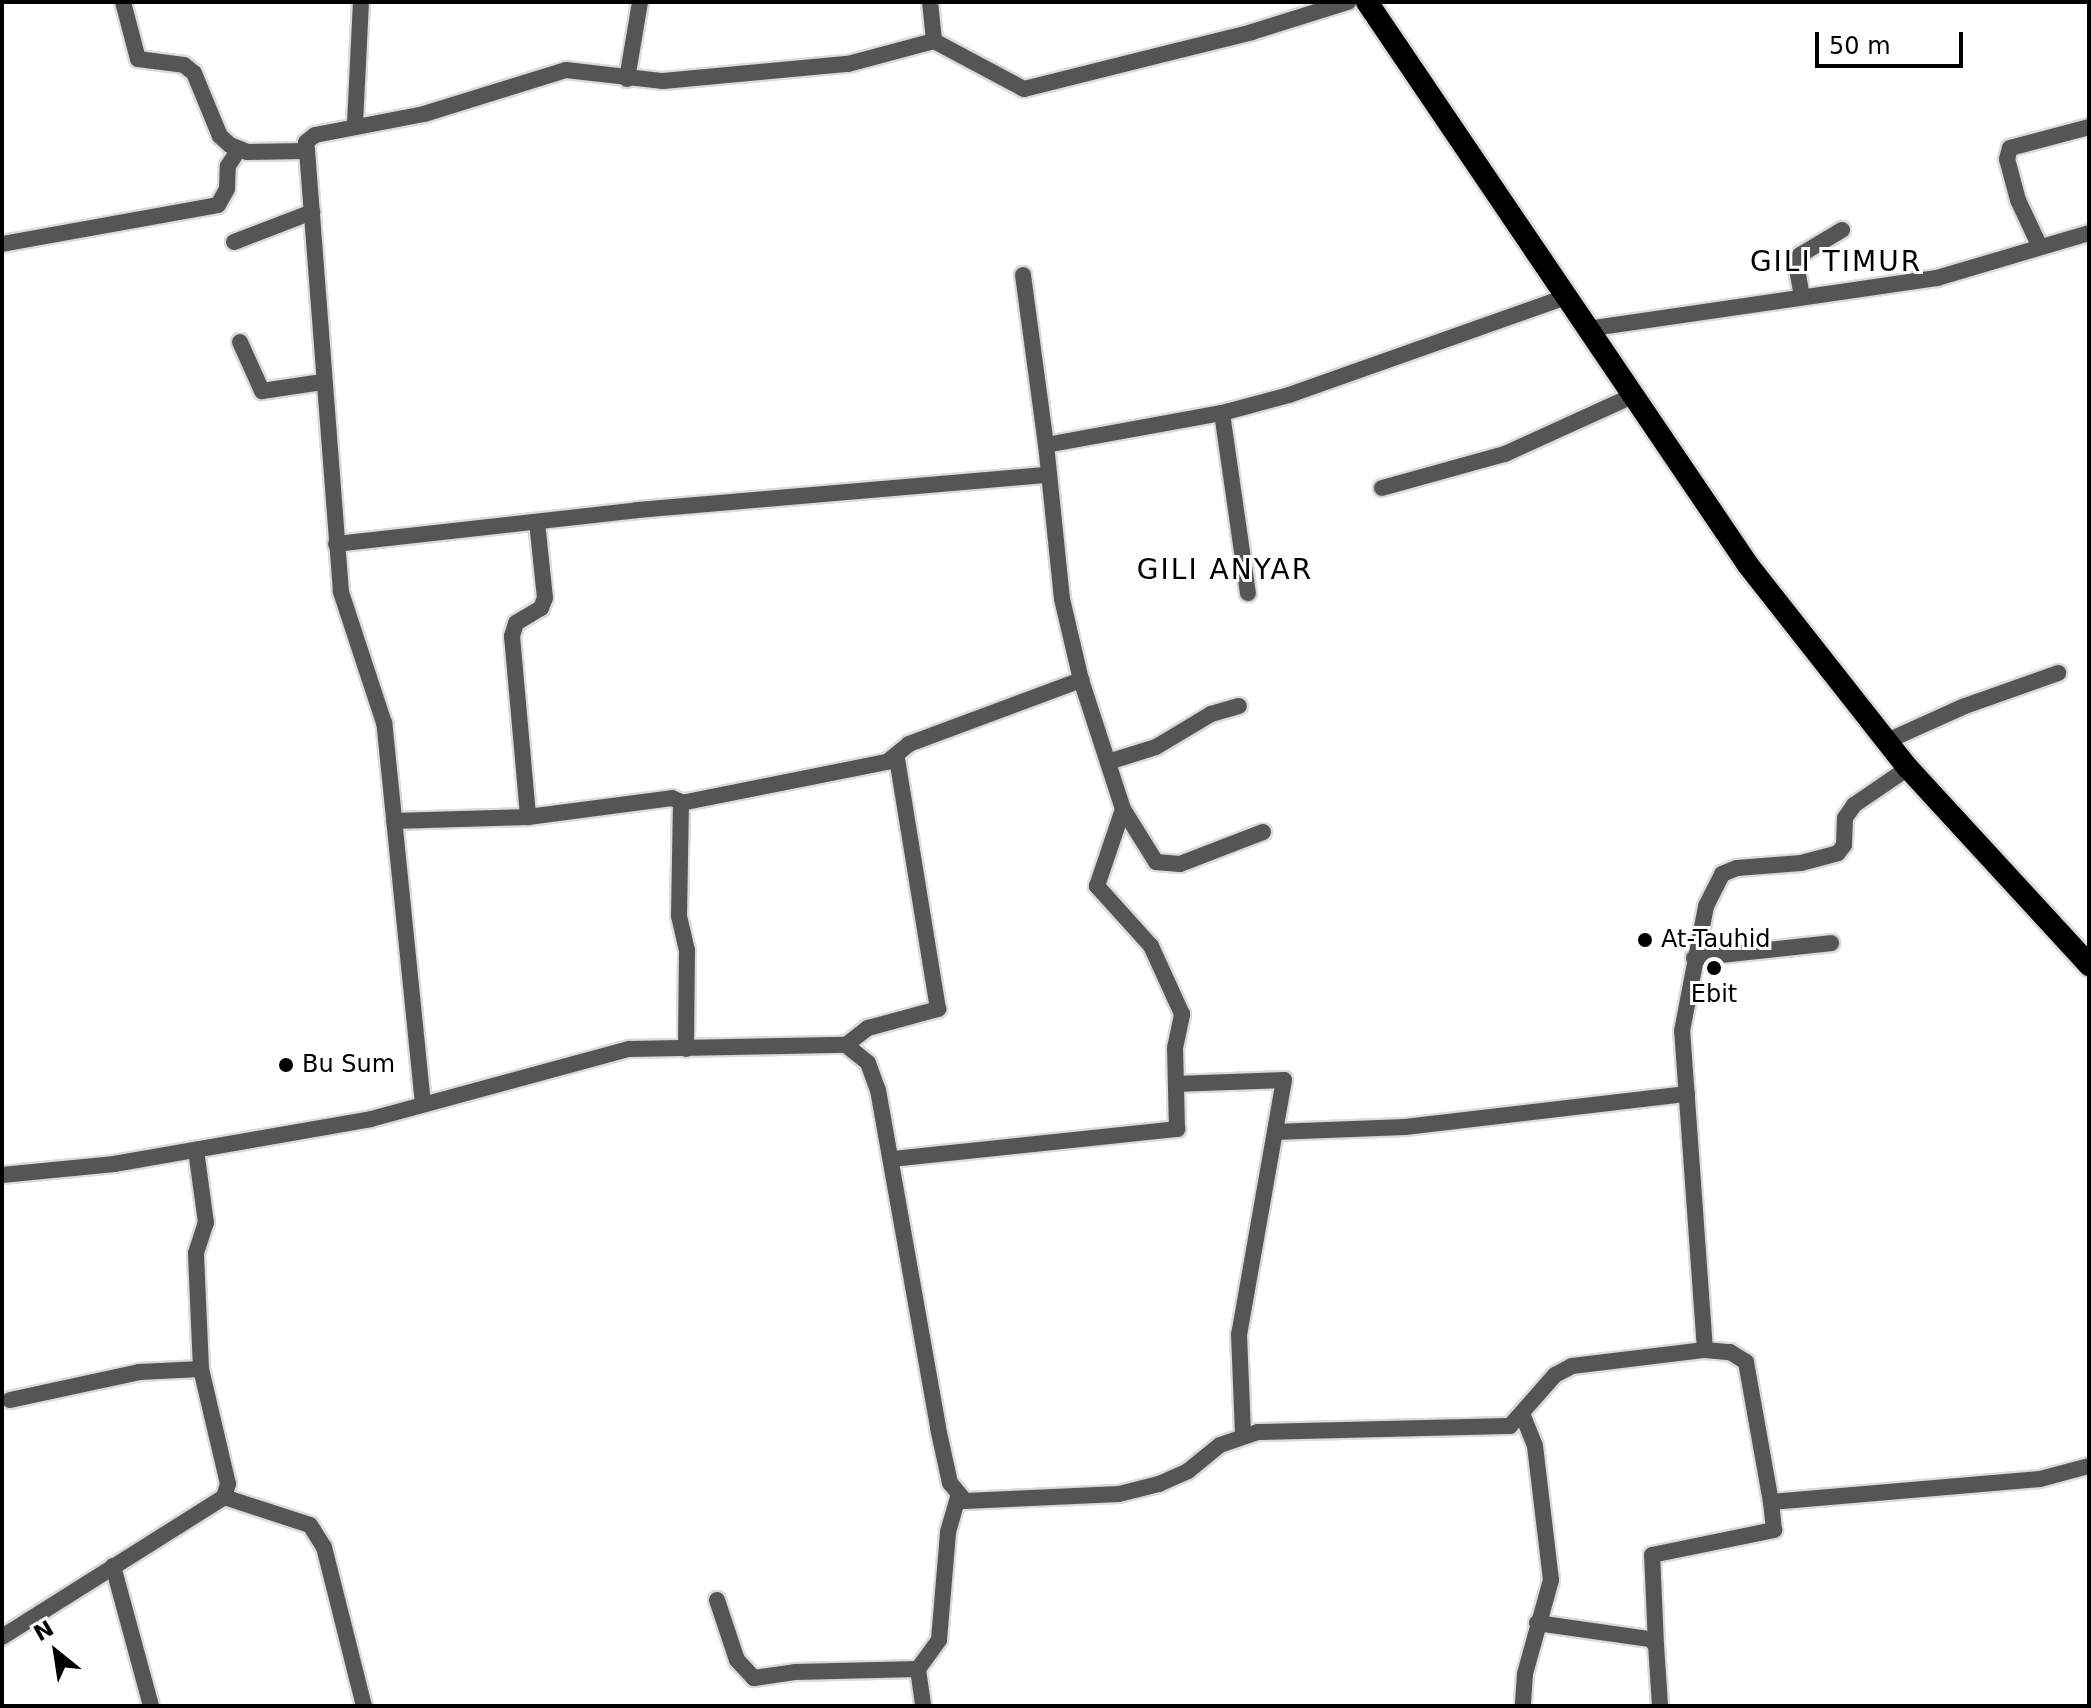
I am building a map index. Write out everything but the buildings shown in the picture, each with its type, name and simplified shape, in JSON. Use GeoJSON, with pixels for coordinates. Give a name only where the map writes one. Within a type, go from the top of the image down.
{"type":"FeatureCollection","features":[{"type":"Feature","properties":{"kind":"highway"},"geometry":{"type":"LineString","coordinates":[[1367,2],[1714,519],[1908,768],[2089,965]]}},
{"type":"Feature","properties":{"kind":"street"},"geometry":{"type":"LineString","coordinates":[[123,2],[138,59],[184,65],[194,73],[220,136],[239,149],[305,151]]}},
{"type":"Feature","properties":{"kind":"street"},"geometry":{"type":"LineString","coordinates":[[355,124],[361,2]]}},
{"type":"Feature","properties":{"kind":"street"},"geometry":{"type":"LineString","coordinates":[[627,79],[640,2]]}},
{"type":"Feature","properties":{"kind":"street"},"geometry":{"type":"LineString","coordinates":[[930,2],[934,41]]}},
{"type":"Feature","properties":{"kind":"street"},"geometry":{"type":"LineString","coordinates":[[423,1104],[384,723],[341,592],[305,151],[315,135],[355,124],[424,114],[566,70],[663,81],[829,66],[934,41],[1024,89],[1237,36],[1348,2]]}},
{"type":"Feature","properties":{"kind":"street"},"geometry":{"type":"LineString","coordinates":[[2040,247],[2018,200],[2007,159],[2010,148],[2089,127]]}},
{"type":"Feature","properties":{"kind":"street"},"geometry":{"type":"LineString","coordinates":[[2,244],[218,205],[227,189],[228,166],[239,149]]}},
{"type":"Feature","properties":{"kind":"street"},"geometry":{"type":"LineString","coordinates":[[234,242],[312,212]]}},
{"type":"Feature","properties":{"kind":"street"},"geometry":{"type":"LineString","coordinates":[[1802,297],[1796,264],[1800,255],[1842,230]]}},
{"type":"Feature","properties":{"kind":"street"},"geometry":{"type":"LineString","coordinates":[[1587,329],[1937,278],[2089,233]]}},
{"type":"Feature","properties":{"kind":"street"},"geometry":{"type":"LineString","coordinates":[[1023,275],[1046,445],[1062,599],[1081,680],[1123,809],[1156,862],[1180,864],[1263,832]]}},
{"type":"Feature","properties":{"kind":"street"},"geometry":{"type":"LineString","coordinates":[[1046,445],[1222,413],[1566,297]]}},
{"type":"Feature","properties":{"kind":"street"},"geometry":{"type":"LineString","coordinates":[[240,342],[262,391],[322,382]]}},
{"type":"Feature","properties":{"kind":"street"},"geometry":{"type":"LineString","coordinates":[[1382,488],[1505,454],[1630,397]]}},
{"type":"Feature","properties":{"kind":"street"},"geometry":{"type":"LineString","coordinates":[[1222,413],[1248,593]]}},
{"type":"Feature","properties":{"kind":"street"},"geometry":{"type":"LineString","coordinates":[[336,544],[537,522],[1049,475]]}},
{"type":"Feature","properties":{"kind":"street"},"geometry":{"type":"LineString","coordinates":[[528,817],[512,636],[516,623],[541,608],[545,598],[537,522]]}},
{"type":"Feature","properties":{"kind":"street"},"geometry":{"type":"LineString","coordinates":[[1887,741],[1965,706],[2058,673]]}},
{"type":"Feature","properties":{"kind":"street"},"geometry":{"type":"LineString","coordinates":[[394,821],[528,817],[672,798],[681,803],[834,776],[897,758],[909,744],[1081,680]]}},
{"type":"Feature","properties":{"kind":"street"},"geometry":{"type":"LineString","coordinates":[[1108,762],[1156,747],[1200,719],[1239,706]]}},
{"type":"Feature","properties":{"kind":"street"},"geometry":{"type":"LineString","coordinates":[[2,1175],[46,1174],[371,1119],[629,1049],[846,1045],[868,1028],[938,1009],[897,758]]}},
{"type":"Feature","properties":{"kind":"street"},"geometry":{"type":"LineString","coordinates":[[1705,1350],[1682,1031],[1706,906],[1722,874],[1838,853],[1844,845],[1845,818],[1854,805],[1908,768]]}},
{"type":"Feature","properties":{"kind":"street"},"geometry":{"type":"LineString","coordinates":[[681,803],[679,916],[687,950],[686,1049]]}},
{"type":"Feature","properties":{"kind":"street"},"geometry":{"type":"LineString","coordinates":[[892,1159],[1177,1129],[1176,1084],[1182,1014],[1151,946],[1097,886],[1123,809]]}},
{"type":"Feature","properties":{"kind":"street"},"geometry":{"type":"LineString","coordinates":[[1694,958],[1831,943]]}},
{"type":"Feature","properties":{"kind":"street"},"geometry":{"type":"LineString","coordinates":[[846,1045],[868,1063],[892,1159],[938,1428],[958,1496],[948,1532],[939,1640],[918,1669],[923,1706]]}},
{"type":"Feature","properties":{"kind":"street"},"geometry":{"type":"LineString","coordinates":[[1176,1084],[1284,1080],[1239,1334],[1243,1435]]}},
{"type":"Feature","properties":{"kind":"street"},"geometry":{"type":"LineString","coordinates":[[1275,1132],[1405,1127],[1687,1094]]}},
{"type":"Feature","properties":{"kind":"street"},"geometry":{"type":"LineString","coordinates":[[2,1637],[224,1497],[228,1484],[201,1369],[196,1253],[206,1223],[196,1150]]}},
{"type":"Feature","properties":{"kind":"street"},"geometry":{"type":"LineString","coordinates":[[958,1496],[965,1501],[1119,1494],[1188,1471],[1243,1435],[1510,1426],[1523,1416],[1555,1375],[1572,1366],[1705,1350],[1730,1352],[1746,1362],[1774,1530],[1652,1555],[1660,1706]]}},
{"type":"Feature","properties":{"kind":"street"},"geometry":{"type":"LineString","coordinates":[[10,1400],[139,1372],[201,1369]]}},
{"type":"Feature","properties":{"kind":"street"},"geometry":{"type":"LineString","coordinates":[[1523,1416],[1535,1446],[1551,1580],[1537,1623],[1523,1706]]}},
{"type":"Feature","properties":{"kind":"street"},"geometry":{"type":"LineString","coordinates":[[1771,1502],[2040,1479],[2089,1466]]}},
{"type":"Feature","properties":{"kind":"street"},"geometry":{"type":"LineString","coordinates":[[224,1497],[310,1525],[324,1547],[364,1706]]}},
{"type":"Feature","properties":{"kind":"street"},"geometry":{"type":"LineString","coordinates":[[113,1566],[151,1706]]}},
{"type":"Feature","properties":{"kind":"street"},"geometry":{"type":"LineString","coordinates":[[717,1600],[737,1660],[754,1678],[795,1672],[918,1669]]}},
{"type":"Feature","properties":{"kind":"street"},"geometry":{"type":"LineString","coordinates":[[1537,1623],[1605,1636],[1639,1635],[1656,1645]]}},
{"type":"Feature","properties":{"kind":"place","name":"At-Tauhid"},"geometry":{"type":"Point","coordinates":[1645,940]}},
{"type":"Feature","properties":{"kind":"place","name":"Ebit"},"geometry":{"type":"Point","coordinates":[1714,968]}},
{"type":"Feature","properties":{"kind":"place","name":"Bu Sum"},"geometry":{"type":"Point","coordinates":[286,1065]}},
{"type":"Feature","properties":{"kind":"district","name":"GILI TIMUR"},"geometry":{"type":"Point","coordinates":[1836,262]}},
{"type":"Feature","properties":{"kind":"district","name":"GILI ANYAR"},"geometry":{"type":"Point","coordinates":[1225,570]}}]}
